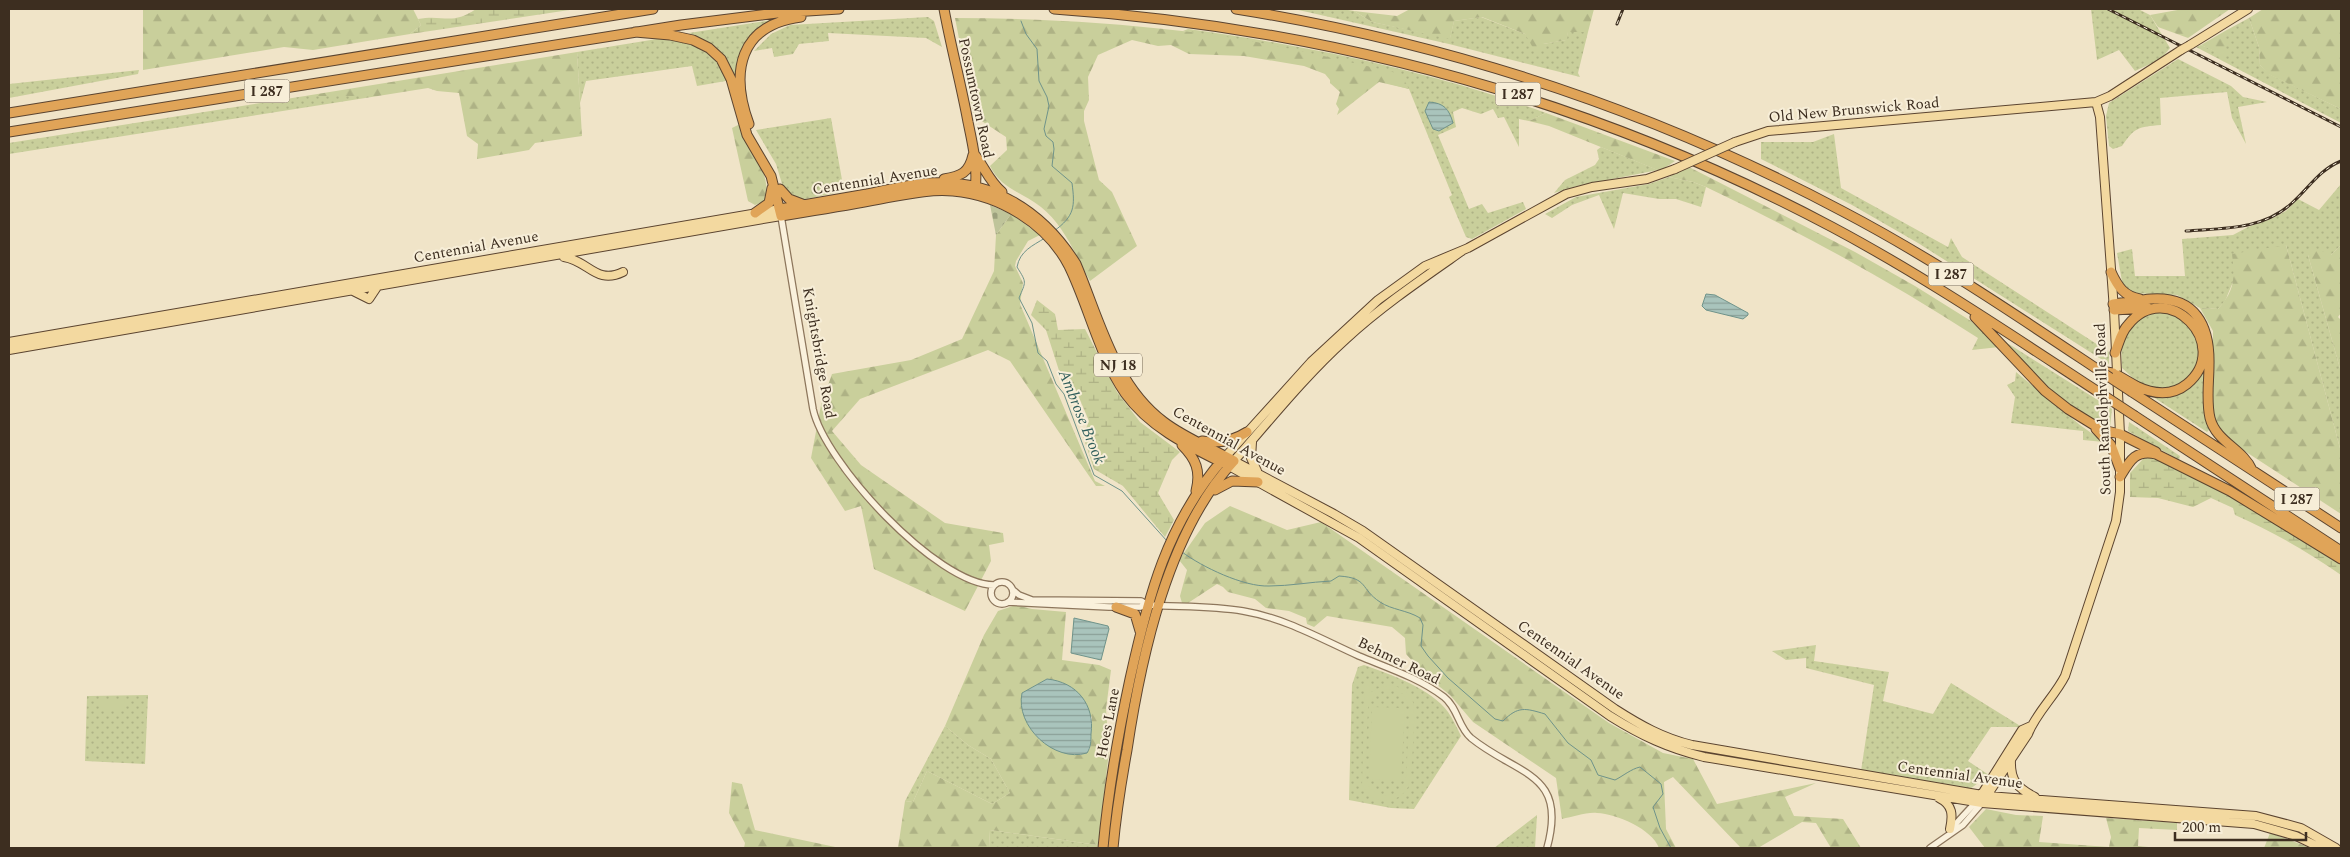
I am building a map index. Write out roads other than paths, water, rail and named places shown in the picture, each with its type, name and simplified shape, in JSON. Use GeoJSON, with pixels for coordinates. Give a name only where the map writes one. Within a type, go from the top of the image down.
{"type":"FeatureCollection","features":[{"type":"Feature","properties":{"kind":"highway","name":"I 287"},"geometry":{"type":"LineString","coordinates":[[9,113],[653,9]]}},
{"type":"Feature","properties":{"kind":"highway","name":"I 287"},"geometry":{"type":"LineString","coordinates":[[9,132],[635,32],[738,17],[839,9]]}},
{"type":"Feature","properties":{"kind":"highway","name":"Possumtown Road"},"geometry":{"type":"LineString","coordinates":[[944,9],[974,152],[975,190]]}},
{"type":"Feature","properties":{"kind":"highway","name":"I 287"},"geometry":{"type":"LineString","coordinates":[[1054,9],[1168,19],[1280,35],[1400,61],[1517,94],[1624,132],[1743,183],[1858,241],[1960,302],[2341,551]]}},
{"type":"Feature","properties":{"kind":"highway","name":"I 287"},"geometry":{"type":"LineString","coordinates":[[1236,9],[1341,28],[1448,54],[1561,88],[1683,135],[1796,187],[1897,241],[1960,279],[2100,371],[2134,389],[2341,528]]}},
{"type":"Feature","properties":{"kind":"highway"},"geometry":{"type":"LineString","coordinates":[[755,213],[769,203],[776,186],[774,169],[753,134],[748,120],[740,86],[742,62],[750,42],[763,30],[783,20],[813,15],[818,10]]}},
{"type":"Feature","properties":{"kind":"highway"},"geometry":{"type":"LineString","coordinates":[[635,32],[670,35],[693,40],[709,48],[721,59],[732,79],[747,135],[768,170],[782,201],[781,213]]}},
{"type":"Feature","properties":{"kind":"highway"},"geometry":{"type":"LineString","coordinates":[[927,183],[965,173],[970,167],[974,152]]}},
{"type":"Feature","properties":{"kind":"highway"},"geometry":{"type":"LineString","coordinates":[[974,152],[982,163],[988,179],[1010,199]]}},
{"type":"Feature","properties":{"kind":"highway","name":"Centennial Avenue"},"geometry":{"type":"LineString","coordinates":[[781,213],[804,204],[927,183],[951,183],[1010,199],[1028,210],[1076,264],[1123,377],[1135,394],[1164,422],[1196,440],[1227,461]]}},
{"type":"Feature","properties":{"kind":"highway"},"geometry":{"type":"LineString","coordinates":[[776,186],[789,199],[804,204]]}},
{"type":"Feature","properties":{"kind":"highway","name":"Centennial Avenue"},"geometry":{"type":"LineString","coordinates":[[781,213],[919,192],[975,190],[1046,230]]}},
{"type":"Feature","properties":{"kind":"highway","name":"Centennial Avenue"},"geometry":{"type":"LineString","coordinates":[[1053,238],[1068,264],[1107,359],[1125,393],[1147,418],[1174,438],[1227,461]]}},
{"type":"Feature","properties":{"kind":"highway"},"geometry":{"type":"LineString","coordinates":[[2111,272],[2117,285],[2126,295],[2143,300]]}},
{"type":"Feature","properties":{"kind":"highway"},"geometry":{"type":"LineString","coordinates":[[2113,307],[2143,300],[2161,299],[2177,303],[2191,310],[2203,324],[2210,350],[2210,420],[2218,434],[2248,462],[2252,470]]}},
{"type":"Feature","properties":{"kind":"highway"},"geometry":{"type":"LineString","coordinates":[[1960,302],[2045,391],[2090,424],[2111,445],[2120,474]]}},
{"type":"Feature","properties":{"kind":"highway"},"geometry":{"type":"LineString","coordinates":[[2113,307],[2159,308],[2181,314],[2193,323],[2202,344],[2200,366],[2187,384],[2168,393],[2134,389]]}},
{"type":"Feature","properties":{"kind":"highway"},"geometry":{"type":"LineString","coordinates":[[2115,352],[2124,331],[2132,320],[2140,314],[2159,308]]}},
{"type":"Feature","properties":{"kind":"highway"},"geometry":{"type":"LineString","coordinates":[[2090,424],[2102,430],[2120,434],[2230,491],[2341,559]]}},
{"type":"Feature","properties":{"kind":"highway"},"geometry":{"type":"LineString","coordinates":[[1196,440],[1211,442],[1250,437]]}},
{"type":"Feature","properties":{"kind":"highway","name":"NJ 18"},"geometry":{"type":"LineString","coordinates":[[1174,438],[1195,459],[1199,476],[1195,495]]}},
{"type":"Feature","properties":{"kind":"highway"},"geometry":{"type":"LineString","coordinates":[[2120,474],[2136,455],[2149,452],[2164,457]]}},
{"type":"Feature","properties":{"kind":"highway","name":"Old New Brunswick Road"},"geometry":{"type":"LineString","coordinates":[[1148,605],[1175,531],[1195,495],[1227,461]]}},
{"type":"Feature","properties":{"kind":"highway","name":"Old New Brunswick Road"},"geometry":{"type":"LineString","coordinates":[[1158,606],[1185,539],[1227,461]]}},
{"type":"Feature","properties":{"kind":"highway"},"geometry":{"type":"LineString","coordinates":[[1209,495],[1222,485],[1232,481],[1260,479]]}},
{"type":"Feature","properties":{"kind":"highway","name":"Hoes Lane"},"geometry":{"type":"LineString","coordinates":[[1103,848],[1116,747],[1140,633],[1148,605]]}},
{"type":"Feature","properties":{"kind":"highway","name":"Hoes Lane"},"geometry":{"type":"LineString","coordinates":[[1113,848],[1133,710],[1158,606]]}},
{"type":"Feature","properties":{"kind":"highway"},"geometry":{"type":"LineString","coordinates":[[1116,607],[1135,614],[1140,623],[1140,633]]}},
{"type":"Feature","properties":{"kind":"main road","name":"Old New Brunswick Road"},"geometry":{"type":"LineString","coordinates":[[1227,461],[1250,437],[1311,362],[1378,300],[1426,266],[1462,251],[1566,194],[1592,187],[1647,179],[1675,169],[1735,142],[1768,131],[2096,102],[2110,96],[2248,9]]}},
{"type":"Feature","properties":{"kind":"main road","name":"South Randolphville Road"},"geometry":{"type":"LineString","coordinates":[[1979,803],[2054,695],[2073,655],[2117,518],[2120,434],[2100,118],[2096,102]]}},
{"type":"Feature","properties":{"kind":"main road","name":"Centennial Avenue"},"geometry":{"type":"LineString","coordinates":[[9,342],[755,213],[781,213]]}},
{"type":"Feature","properties":{"kind":"main road","name":"Centennial Avenue"},"geometry":{"type":"LineString","coordinates":[[9,350],[353,291],[369,299],[373,290],[378,286],[559,256],[781,213]]}},
{"type":"Feature","properties":{"kind":"main road"},"geometry":{"type":"LineString","coordinates":[[559,256],[580,261],[605,278],[613,277],[623,272]]}},
{"type":"Feature","properties":{"kind":"main road"},"geometry":{"type":"LineString","coordinates":[[1250,437],[1251,458],[1260,479]]}},
{"type":"Feature","properties":{"kind":"main road","name":"Centennial Avenue"},"geometry":{"type":"LineString","coordinates":[[1227,461],[1358,538],[1594,705],[1654,742],[1704,757],[1979,803],[2254,824],[2296,836],[2321,848]]}},
{"type":"Feature","properties":{"kind":"main road","name":"Centennial Avenue"},"geometry":{"type":"LineString","coordinates":[[1260,479],[1334,514],[1363,532],[1615,709],[1668,739],[1692,746],[1985,795],[2256,816],[2301,828],[2336,848]]}},
{"type":"Feature","properties":{"kind":"main road","name":"South Randolphville Road"},"geometry":{"type":"LineString","coordinates":[[1985,795],[2022,730],[2031,726]]}},
{"type":"Feature","properties":{"kind":"main road"},"geometry":{"type":"LineString","coordinates":[[2011,759],[2013,781],[2025,792],[2039,799]]}},
{"type":"Feature","properties":{"kind":"main road"},"geometry":{"type":"LineString","coordinates":[[1933,795],[1947,802],[1951,809],[1953,818],[1950,830]]}},
{"type":"Feature","properties":{"kind":"street","name":"Knightsbridge Road"},"geometry":{"type":"LineString","coordinates":[[781,213],[813,409],[822,435],[863,491],[919,548],[948,568],[976,582],[991,594]]}},
{"type":"Feature","properties":{"kind":"street","name":"Knightsbridge Road"},"geometry":{"type":"LineString","coordinates":[[976,582],[994,585]]}},
{"type":"Feature","properties":{"kind":"street"},"geometry":{"type":"LineString","coordinates":[[1004,582],[1009,584],[1019,595],[1032,600],[1141,602],[1148,605],[1116,607],[1008,602],[998,604],[991,594],[994,585],[1004,582]]}},
{"type":"Feature","properties":{"kind":"street"},"geometry":{"type":"LineString","coordinates":[[1008,602],[1013,597],[1013,590]]}},
{"type":"Feature","properties":{"kind":"street","name":"Behmer Road"},"geometry":{"type":"LineString","coordinates":[[1148,605],[1232,610],[1289,624],[1402,673],[1437,692],[1451,704],[1471,738],[1532,777],[1546,790],[1554,812],[1554,824],[1548,848]]}},
{"type":"Feature","properties":{"kind":"street","name":"South Randolphville Road"},"geometry":{"type":"LineString","coordinates":[[1932,847],[1979,803]]}},
{"type":"Feature","properties":{"kind":"street","name":"South Randolphville Road"},"geometry":{"type":"LineString","coordinates":[[1932,847],[1963,825],[1979,803]]}},
{"type":"Feature","properties":{"kind":"water"},"geometry":{"type":"Polygon","coordinates":[[[1429,102],[1442,105],[1450,114],[1453,123],[1439,131],[1433,129],[1425,111],[1429,102]]]}},
{"type":"Feature","properties":{"kind":"water"},"geometry":{"type":"Polygon","coordinates":[[[1706,294],[1715,295],[1748,313],[1748,315],[1743,319],[1706,310],[1702,306],[1706,294]]]}},
{"type":"Feature","properties":{"kind":"water"},"geometry":{"type":"Polygon","coordinates":[[[1074,618],[1108,626],[1109,629],[1101,660],[1071,653],[1074,618]]]}},
{"type":"Feature","properties":{"kind":"water"},"geometry":{"type":"Polygon","coordinates":[[[1047,679],[1058,681],[1075,690],[1087,705],[1091,723],[1090,744],[1087,753],[1074,755],[1050,747],[1031,729],[1025,718],[1021,705],[1022,693],[1047,679]]]}},
{"type":"Feature","properties":{"kind":"waterway","name":"Ambrose Brook"},"geometry":{"type":"LineString","coordinates":[[1021,21],[1026,34],[1037,49],[1039,81],[1049,106],[1044,129],[1046,136],[1053,142],[1052,166],[1072,183],[1072,210],[1061,226],[1054,231]]}},
{"type":"Feature","properties":{"kind":"waterway","name":"Ambrose Brook"},"geometry":{"type":"LineString","coordinates":[[1045,238],[1031,246],[1024,253],[1017,267],[1023,276],[1024,282],[1019,298],[1032,323],[1038,353],[1047,361],[1056,384],[1064,394],[1094,475],[1122,491],[1167,541]]}},
{"type":"Feature","properties":{"kind":"waterway","name":"Ambrose Brook"},"geometry":{"type":"LineString","coordinates":[[1182,552],[1224,575],[1236,580],[1259,585],[1292,585],[1331,581],[1339,576],[1349,577],[1360,582],[1369,593],[1385,605],[1420,618],[1423,625],[1421,646],[1428,656],[1448,678],[1495,719],[1503,721],[1513,713],[1522,710],[1532,710],[1545,714],[1568,743],[1591,760],[1598,775],[1615,780],[1640,767],[1661,784],[1663,794],[1653,807],[1660,828],[1671,848]]}},
{"type":"Feature","properties":{"kind":"railway"},"geometry":{"type":"LineString","coordinates":[[1617,24],[1623,9]]}},
{"type":"Feature","properties":{"kind":"railway"},"geometry":{"type":"LineString","coordinates":[[2108,9],[2341,127]]}},
{"type":"Feature","properties":{"kind":"railway"},"geometry":{"type":"LineString","coordinates":[[2186,231],[2242,226],[2268,218],[2281,212],[2320,174],[2341,161]]}}]}
